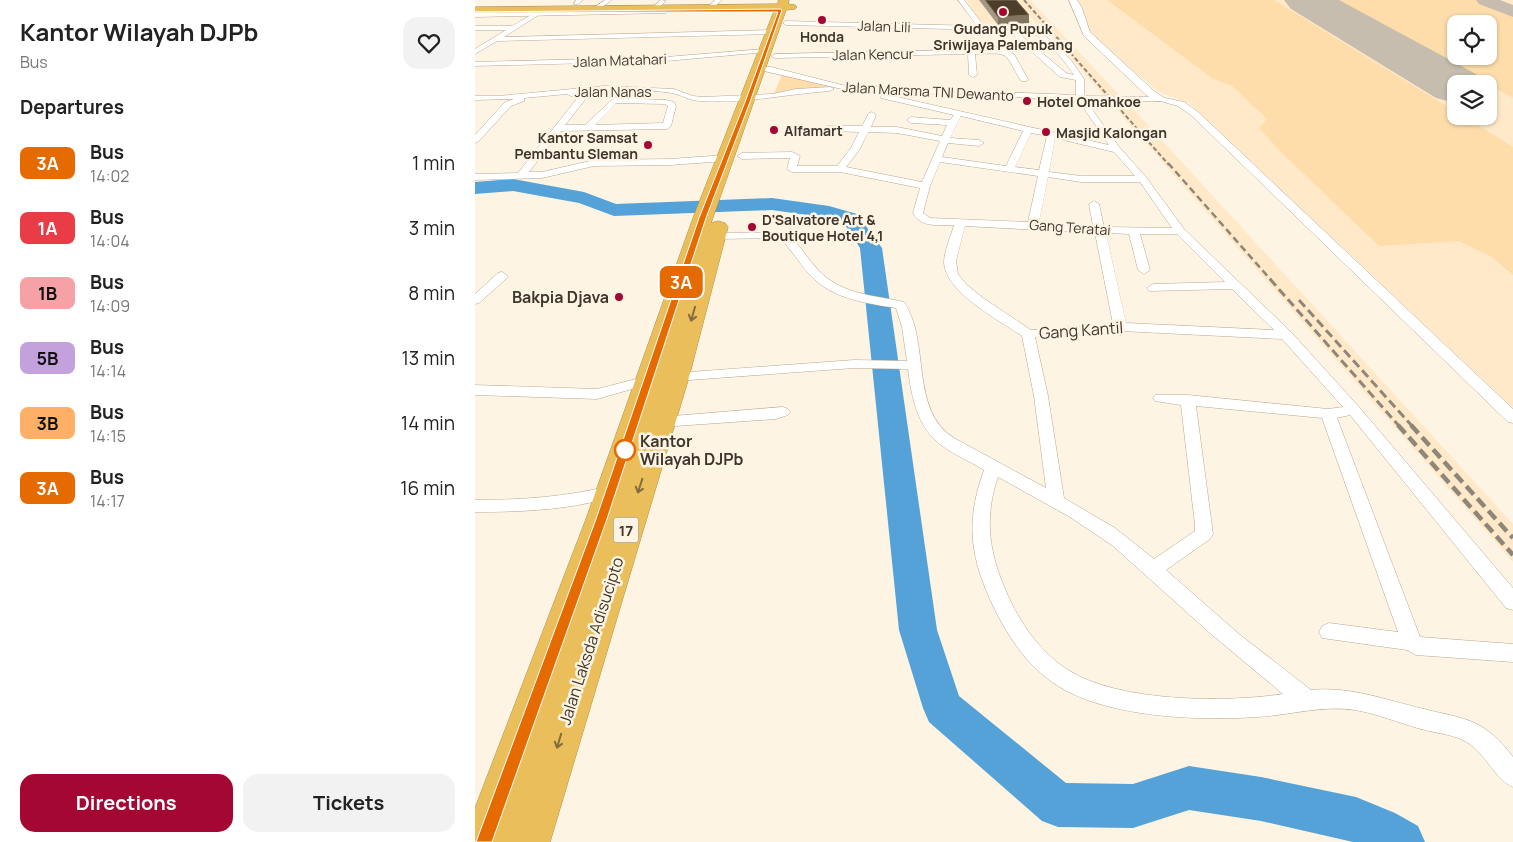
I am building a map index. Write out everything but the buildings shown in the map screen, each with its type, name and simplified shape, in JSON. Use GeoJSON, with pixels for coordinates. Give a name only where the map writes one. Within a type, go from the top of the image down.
{"type":"FeatureCollection","features":[{"type":"Feature","properties":{"kind":"highway"},"geometry":{"type":"LineString","coordinates":[[679,10],[715,4],[769,13],[785,9]]}},
{"type":"Feature","properties":{"kind":"highway"},"geometry":{"type":"LineString","coordinates":[[475,11],[662,7],[679,10],[751,9],[771,5],[785,9]]}},
{"type":"Feature","properties":{"kind":"highway","name":"Jalan Laksda Adisucipto"},"geometry":{"type":"LineString","coordinates":[[767,61],[772,32],[785,9]]}},
{"type":"Feature","properties":{"kind":"highway","name":"Jalan Laksda Adisucipto"},"geometry":{"type":"LineString","coordinates":[[528,842],[656,396],[717,210],[730,160],[755,97],[785,9]]}},
{"type":"Feature","properties":{"kind":"highway","name":"Jalan Laksda Adisucipto"},"geometry":{"type":"LineString","coordinates":[[484,842],[610,492],[656,396]]}},
{"type":"Feature","properties":{"kind":"street"},"geometry":{"type":"LineString","coordinates":[[597,8],[609,0]]}},
{"type":"Feature","properties":{"kind":"street"},"geometry":{"type":"LineString","coordinates":[[961,0],[980,32],[996,52],[1008,53],[1025,79]]}},
{"type":"Feature","properties":{"kind":"street"},"geometry":{"type":"LineString","coordinates":[[1073,0],[1079,7],[1081,25],[1087,34],[1151,93],[1160,99]]}},
{"type":"Feature","properties":{"kind":"street"},"geometry":{"type":"LineString","coordinates":[[475,11],[662,7]]}},
{"type":"Feature","properties":{"kind":"street"},"geometry":{"type":"LineString","coordinates":[[475,11],[538,13],[662,7]]}},
{"type":"Feature","properties":{"kind":"street","name":"Jalan Lili"},"geometry":{"type":"LineString","coordinates":[[785,9],[980,32],[993,28],[1000,31],[1029,29],[1041,33],[1068,62],[1080,79]]}},
{"type":"Feature","properties":{"kind":"street"},"geometry":{"type":"LineString","coordinates":[[475,52],[538,13]]}},
{"type":"Feature","properties":{"kind":"street"},"geometry":{"type":"LineString","coordinates":[[724,33],[731,24]]}},
{"type":"Feature","properties":{"kind":"street"},"geometry":{"type":"LineString","coordinates":[[475,28],[515,28]]}},
{"type":"Feature","properties":{"kind":"street"},"geometry":{"type":"LineString","coordinates":[[1011,30],[1063,75],[1080,79],[1080,98],[1117,150],[1143,179],[1180,231],[1286,335],[1354,410],[1513,602]]}},
{"type":"Feature","properties":{"kind":"street"},"geometry":{"type":"LineString","coordinates":[[475,41],[772,32]]}},
{"type":"Feature","properties":{"kind":"street","name":"Jalan Kencur"},"geometry":{"type":"LineString","coordinates":[[767,61],[996,52]]}},
{"type":"Feature","properties":{"kind":"street"},"geometry":{"type":"LineString","coordinates":[[971,53],[973,76]]}},
{"type":"Feature","properties":{"kind":"street","name":"Jalan Matahari"},"geometry":{"type":"LineString","coordinates":[[475,64],[663,59],[767,61]]}},
{"type":"Feature","properties":{"kind":"street","name":"Jalan Marsma TNI Dewanto"},"geometry":{"type":"LineString","coordinates":[[767,61],[849,88],[1080,98],[1160,99],[1181,104],[1195,114],[1513,418]]}},
{"type":"Feature","properties":{"kind":"street","name":"Jalan Nanas"},"geometry":{"type":"LineString","coordinates":[[475,98],[498,98],[605,88],[674,91],[685,96],[703,98],[755,97],[796,91],[849,88]]}},
{"type":"Feature","properties":{"kind":"street"},"geometry":{"type":"LineString","coordinates":[[849,88],[958,115],[1117,150]]}},
{"type":"Feature","properties":{"kind":"street"},"geometry":{"type":"LineString","coordinates":[[475,140],[512,102],[533,97],[582,94],[584,96],[520,176]]}},
{"type":"Feature","properties":{"kind":"street"},"geometry":{"type":"LineString","coordinates":[[557,128],[587,128],[667,126],[672,106],[666,102],[614,100],[587,128]]}},
{"type":"Feature","properties":{"kind":"street"},"geometry":{"type":"LineString","coordinates":[[839,169],[855,149],[872,114]]}},
{"type":"Feature","properties":{"kind":"street"},"geometry":{"type":"LineString","coordinates":[[475,178],[553,173],[594,163],[730,160],[792,155],[795,156],[792,169],[839,169],[925,186],[952,123],[958,115]]}},
{"type":"Feature","properties":{"kind":"street"},"geometry":{"type":"LineString","coordinates":[[911,120],[952,123]]}},
{"type":"Feature","properties":{"kind":"street"},"geometry":{"type":"LineString","coordinates":[[829,128],[903,131],[917,136],[979,143]]}},
{"type":"Feature","properties":{"kind":"street"},"geometry":{"type":"LineString","coordinates":[[1009,170],[1028,130]]}},
{"type":"Feature","properties":{"kind":"street"},"geometry":{"type":"LineString","coordinates":[[1033,225],[1051,136]]}},
{"type":"Feature","properties":{"kind":"street"},"geometry":{"type":"LineString","coordinates":[[937,159],[1081,179],[1143,179]]}},
{"type":"Feature","properties":{"kind":"street"},"geometry":{"type":"LineString","coordinates":[[1081,179],[1089,189]]}},
{"type":"Feature","properties":{"kind":"street","name":"Gang Teratai"},"geometry":{"type":"LineString","coordinates":[[925,186],[918,213],[921,218],[929,221],[961,221],[1099,230],[1180,231]]}},
{"type":"Feature","properties":{"kind":"street"},"geometry":{"type":"LineString","coordinates":[[1094,204],[1120,326]]}},
{"type":"Feature","properties":{"kind":"street"},"geometry":{"type":"LineString","coordinates":[[717,210],[783,234],[816,275],[840,292],[900,305],[904,309],[923,413],[937,434],[993,468],[1034,488],[1112,535],[1244,652],[1306,699]]}},
{"type":"Feature","properties":{"kind":"street","name":"Gang Kantil"},"geometry":{"type":"LineString","coordinates":[[961,221],[950,261],[952,274],[963,288],[979,301],[1028,334],[1120,326],[1286,335]]}},
{"type":"Feature","properties":{"kind":"street"},"geometry":{"type":"LineString","coordinates":[[1134,230],[1144,270]]}},
{"type":"Feature","properties":{"kind":"street"},"geometry":{"type":"LineString","coordinates":[[475,300],[502,276]]}},
{"type":"Feature","properties":{"kind":"street"},"geometry":{"type":"LineString","coordinates":[[1153,288],[1235,285]]}},
{"type":"Feature","properties":{"kind":"street"},"geometry":{"type":"LineString","coordinates":[[1028,334],[1041,396],[1055,502]]}},
{"type":"Feature","properties":{"kind":"street"},"geometry":{"type":"LineString","coordinates":[[597,394],[656,396],[854,364],[913,365]]}},
{"type":"Feature","properties":{"kind":"street"},"geometry":{"type":"LineString","coordinates":[[475,390],[656,396],[776,414],[783,412]]}},
{"type":"Feature","properties":{"kind":"street"},"geometry":{"type":"LineString","coordinates":[[1160,398],[1328,414],[1354,410]]}},
{"type":"Feature","properties":{"kind":"street"},"geometry":{"type":"LineString","coordinates":[[1152,570],[1204,534],[1188,400]]}},
{"type":"Feature","properties":{"kind":"street"},"geometry":{"type":"LineString","coordinates":[[1328,414],[1412,642],[1416,646],[1513,653]]}},
{"type":"Feature","properties":{"kind":"street"},"geometry":{"type":"LineString","coordinates":[[993,468],[984,491],[979,521],[985,563],[1008,618],[1023,640],[1047,665],[1071,683],[1102,694],[1141,702],[1212,709],[1260,707],[1306,699],[1344,699],[1471,732],[1503,761],[1513,776]]}},
{"type":"Feature","properties":{"kind":"street"},"geometry":{"type":"LineString","coordinates":[[475,506],[535,506],[561,503],[610,492]]}},
{"type":"Feature","properties":{"kind":"street"},"geometry":{"type":"LineString","coordinates":[[1329,632],[1412,642]]}},
{"type":"Feature","properties":{"kind":"shaded area"},"geometry":{"type":"Polygon","coordinates":[[[966,0],[1013,0],[1033,24],[983,27],[966,0]]]}},
{"type":"Feature","properties":{"kind":"shaded area"},"geometry":{"type":"Polygon","coordinates":[[[1016,0],[1030,0],[1122,98],[1106,98],[1045,28],[1040,28],[1016,0]]]}},
{"type":"Feature","properties":{"kind":"shaded area"},"geometry":{"type":"Polygon","coordinates":[[[1075,0],[1513,0],[1513,408],[1190,104],[1159,92],[1095,39],[1086,27],[1082,6],[1075,0]]]}},
{"type":"Feature","properties":{"kind":"shaded area"},"geometry":{"type":"Polygon","coordinates":[[[1107,0],[1274,0],[1447,106],[1447,125],[1478,125],[1513,147],[1513,275],[1490,256],[1459,241],[1379,246],[1280,151],[1259,128],[1267,119],[1232,86],[1212,78],[1107,0]]]}},
{"type":"Feature","properties":{"kind":"shaded area"},"geometry":{"type":"Polygon","coordinates":[[[1333,0],[1475,0],[1513,16],[1513,98],[1497,89],[1497,75],[1471,75],[1452,65],[1497,65],[1497,15],[1447,15],[1447,62],[1333,0]]]}},
{"type":"Feature","properties":{"kind":"shaded area"},"geometry":{"type":"Polygon","coordinates":[[[782,75],[833,87],[774,94],[782,75]]]}},
{"type":"Feature","properties":{"kind":"shaded area"},"geometry":{"type":"Polygon","coordinates":[[[1110,102],[1127,102],[1513,524],[1513,562],[1110,102]]]}},
{"type":"Feature","properties":{"kind":"waterway"},"geometry":{"type":"LineString","coordinates":[[475,188],[513,185],[584,198],[614,210],[772,204],[829,212],[850,218],[871,248],[918,630],[943,708],[1058,805],[1133,806],[1189,788],[1261,799],[1356,820],[1379,829],[1402,842]]}},
{"type":"Feature","properties":{"kind":"taxiway"},"geometry":{"type":"LineString","coordinates":[[1485,0],[1513,12]]}},
{"type":"Feature","properties":{"kind":"runway"},"geometry":{"type":"LineString","coordinates":[[1306,0],[1447,81]]}},
{"type":"Feature","properties":{"kind":"railway"},"geometry":{"type":"LineString","coordinates":[[1024,0],[1169,165]]}},
{"type":"Feature","properties":{"kind":"railway"},"geometry":{"type":"LineString","coordinates":[[1168,163],[1271,280]]}},
{"type":"Feature","properties":{"kind":"railway"},"geometry":{"type":"LineString","coordinates":[[1270,279],[1399,426]]}},
{"type":"Feature","properties":{"kind":"railway"},"geometry":{"type":"LineString","coordinates":[[1299,300],[1412,426]]}},
{"type":"Feature","properties":{"kind":"railway"},"geometry":{"type":"LineString","coordinates":[[1398,425],[1513,555]]}},
{"type":"Feature","properties":{"kind":"railway"},"geometry":{"type":"LineString","coordinates":[[1411,425],[1513,538]]}},
{"type":"Feature","properties":{"kind":"bus line","name":"3A"},"geometry":{"type":"LineString","coordinates":[[475,12],[780,10],[703,218],[602,519],[484,842]]}},
{"type":"Feature","properties":{"kind":"place","name":"Gudang Pupuk Sriwijaya Palembang"},"geometry":{"type":"Point","coordinates":[1003,12]}},
{"type":"Feature","properties":{"kind":"place","name":"Honda"},"geometry":{"type":"Point","coordinates":[822,20]}},
{"type":"Feature","properties":{"kind":"place","name":"Hotel Omahkoe"},"geometry":{"type":"Point","coordinates":[1027,101]}},
{"type":"Feature","properties":{"kind":"place","name":"Alfamart"},"geometry":{"type":"Point","coordinates":[774,130]}},
{"type":"Feature","properties":{"kind":"place","name":"Masjid Kalongan"},"geometry":{"type":"Point","coordinates":[1046,132]}},
{"type":"Feature","properties":{"kind":"place","name":"Kantor Samsat Pembantu Sleman"},"geometry":{"type":"Point","coordinates":[648,145]}},
{"type":"Feature","properties":{"kind":"place","name":"D'Salvatore Art & Boutique Hotel 4,1"},"geometry":{"type":"Point","coordinates":[752,227]}},
{"type":"Feature","properties":{"kind":"place","name":"Bakpia Djava"},"geometry":{"type":"Point","coordinates":[619,297]}},
{"type":"Feature","properties":{"kind":"place","name":"Kantor Wilayah DJPb"},"geometry":{"type":"Point","coordinates":[625,450]}}]}
